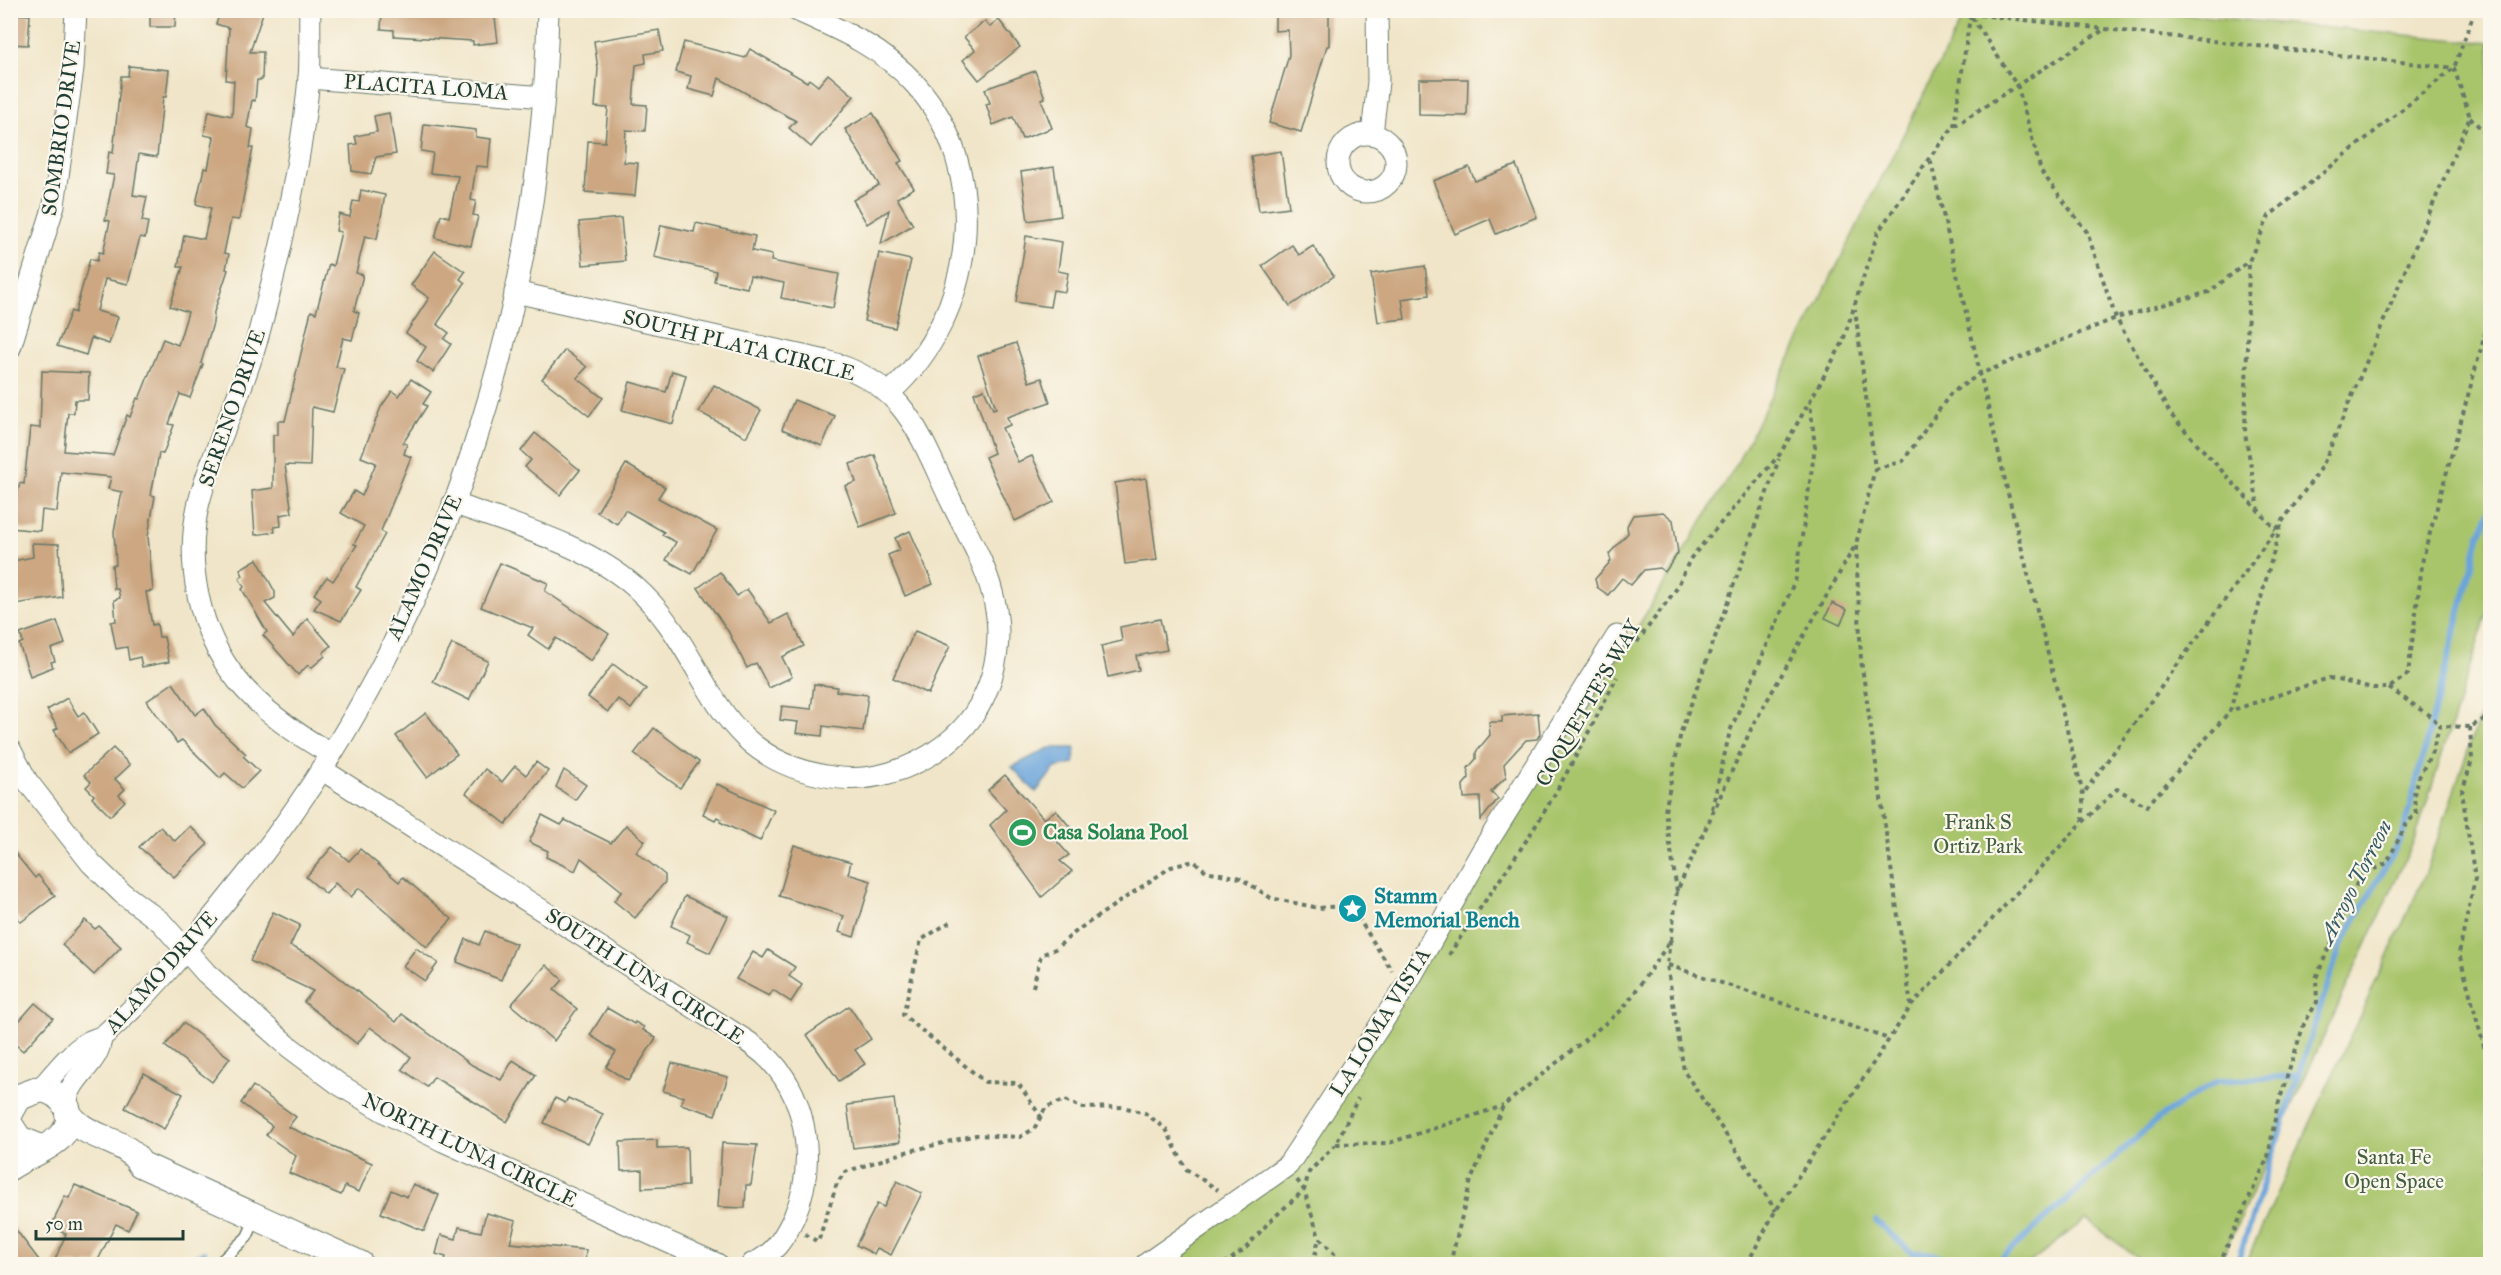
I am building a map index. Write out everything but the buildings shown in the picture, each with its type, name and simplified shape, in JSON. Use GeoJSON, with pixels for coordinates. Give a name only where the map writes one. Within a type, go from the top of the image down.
{"type":"FeatureCollection","features":[{"type":"Feature","properties":{"kind":"street","name":"SOMBRIO DRIVE"},"geometry":{"type":"LineString","coordinates":[[10,348],[54,205],[73,69],[76,10]]}},
{"type":"Feature","properties":{"kind":"street","name":"SERENO DRIVE"},"geometry":{"type":"LineString","coordinates":[[310,10],[309,78],[292,192],[276,268],[247,374],[200,502],[193,550],[195,574],[204,615],[226,663],[239,682],[326,761]]}},
{"type":"Feature","properties":{"kind":"street","name":"ALAMO DRIVE"},"geometry":{"type":"LineString","coordinates":[[20,1095],[44,1085],[83,1046],[101,1038],[184,949],[234,891],[326,761],[403,618],[453,503],[484,414],[515,292],[530,213],[544,96],[549,10]]}},
{"type":"Feature","properties":{"kind":"street"},"geometry":{"type":"LineString","coordinates":[[796,10],[862,41],[900,69],[930,103],[942,123],[962,177],[966,237],[963,262],[955,288],[934,335],[922,355],[910,372],[890,392]]}},
{"type":"Feature","properties":{"kind":"street"},"geometry":{"type":"LineString","coordinates":[[1372,134],[1378,82],[1377,10]]}},
{"type":"Feature","properties":{"kind":"street","name":"PLACITA LOMA"},"geometry":{"type":"LineString","coordinates":[[309,78],[544,96]]}},
{"type":"Feature","properties":{"kind":"street","name":"SOUTH PLATA CIRCLE"},"geometry":{"type":"LineString","coordinates":[[453,503],[573,548],[615,571],[642,594],[666,621],[716,704],[754,747],[783,764],[846,779],[864,778],[904,768],[943,747],[958,734],[984,698],[997,656],[997,612],[984,572],[918,432],[890,392],[861,372],[826,361],[515,292]]}},
{"type":"Feature","properties":{"kind":"street","name":"LA LOMA VISTA"},"geometry":{"type":"LineString","coordinates":[[1146,1264],[1288,1165],[1404,989],[1482,851],[1624,643]]}},
{"type":"Feature","properties":{"kind":"street"},"geometry":{"type":"LineString","coordinates":[[10,749],[27,781],[75,845],[122,893],[161,922],[184,949]]}},
{"type":"Feature","properties":{"kind":"street","name":"SOUTH LUNA CIRCLE"},"geometry":{"type":"LineString","coordinates":[[326,761],[771,1060],[793,1096],[806,1139],[804,1184],[790,1226],[774,1250],[752,1264]]}},
{"type":"Feature","properties":{"kind":"street","name":"NORTH LUNA CIRCLE"},"geometry":{"type":"LineString","coordinates":[[184,949],[206,973],[288,1046],[365,1101],[443,1141],[717,1264]]}},
{"type":"Feature","properties":{"kind":"street","name":"ALAMO DRIVE"},"geometry":{"type":"LineString","coordinates":[[67,1110],[68,1090],[99,1050],[101,1038]]}},
{"type":"Feature","properties":{"kind":"street"},"geometry":{"type":"LineString","coordinates":[[20,1095],[54,1093],[82,1128],[128,1150],[140,1164],[358,1264]]}},
{"type":"Feature","properties":{"kind":"street"},"geometry":{"type":"LineString","coordinates":[[10,1167],[47,1146],[66,1130],[67,1110]]}},
{"type":"Feature","properties":{"kind":"street"},"geometry":{"type":"LineString","coordinates":[[11,1126],[19,1139],[47,1146],[82,1148],[128,1165],[140,1164]]}},
{"type":"Feature","properties":{"kind":"lane"},"geometry":{"type":"LineString","coordinates":[[218,1264],[247,1237],[256,1217]]}},
{"type":"Feature","properties":{"kind":"path"},"geometry":{"type":"LineString","coordinates":[[2259,512],[2245,434],[2249,261],[2269,216],[2454,68],[2475,10]]}},
{"type":"Feature","properties":{"kind":"path"},"geometry":{"type":"LineString","coordinates":[[1970,12],[2454,68]]}},
{"type":"Feature","properties":{"kind":"path"},"geometry":{"type":"LineString","coordinates":[[1970,12],[2018,87],[2041,171],[2088,232],[2116,318],[2171,415],[2276,530]]}},
{"type":"Feature","properties":{"kind":"path"},"geometry":{"type":"LineString","coordinates":[[1954,126],[1970,12]]}},
{"type":"Feature","properties":{"kind":"path"},"geometry":{"type":"LineString","coordinates":[[1954,126],[2105,29]]}},
{"type":"Feature","properties":{"kind":"path"},"geometry":{"type":"LineString","coordinates":[[2454,68],[2470,117],[2490,138]]}},
{"type":"Feature","properties":{"kind":"path"},"geometry":{"type":"LineString","coordinates":[[2083,794],[2322,467],[2470,117]]}},
{"type":"Feature","properties":{"kind":"path","name":"COQUETTE'S WAY"},"geometry":{"type":"LineString","coordinates":[[1624,643],[1677,588],[1690,559],[1780,454],[1842,345],[1878,232],[1954,126]]}},
{"type":"Feature","properties":{"kind":"path"},"geometry":{"type":"LineString","coordinates":[[1930,157],[1980,374],[2083,794],[2083,822]]}},
{"type":"Feature","properties":{"kind":"path"},"geometry":{"type":"LineString","coordinates":[[1875,469],[1903,461],[1951,393],[1980,374],[2116,318],[2209,292],[2249,261]]}},
{"type":"Feature","properties":{"kind":"path"},"geometry":{"type":"LineString","coordinates":[[1677,891],[1755,723],[1856,544],[1875,469],[1854,306]]}},
{"type":"Feature","properties":{"kind":"path"},"geometry":{"type":"LineString","coordinates":[[2389,688],[2408,674],[2423,558],[2458,439],[2490,316]]}},
{"type":"Feature","properties":{"kind":"path"},"geometry":{"type":"LineString","coordinates":[[1711,817],[1730,731],[1797,578],[1815,447],[1810,401]]}},
{"type":"Feature","properties":{"kind":"path"},"geometry":{"type":"LineString","coordinates":[[1776,1211],[1684,1071],[1667,965],[1677,891],[1665,811],[1681,732],[1780,454]]}},
{"type":"Feature","properties":{"kind":"path"},"geometry":{"type":"LineString","coordinates":[[1747,1264],[1776,1211],[1911,1006],[2083,822],[2117,789],[2147,806],[2230,711],[2283,520]]}},
{"type":"Feature","properties":{"kind":"path"},"geometry":{"type":"LineString","coordinates":[[1856,544],[1861,660],[1911,1006]]}},
{"type":"Feature","properties":{"kind":"path","name":"COQUETTE'S WAY"},"geometry":{"type":"LineString","coordinates":[[1446,958],[1489,892],[1514,860],[1584,741],[1621,670]]}},
{"type":"Feature","properties":{"kind":"path"},"geometry":{"type":"LineString","coordinates":[[2230,711],[2329,678],[2373,688],[2389,688],[2433,718],[2440,726],[2470,727],[2490,716]]}},
{"type":"Feature","properties":{"kind":"path"},"geometry":{"type":"LineString","coordinates":[[2218,1264],[2268,1157],[2277,1108],[2304,1024],[2317,1002],[2316,978],[2360,876],[2387,863],[2405,826],[2416,813],[2413,795],[2417,779],[2430,757],[2440,726]]}},
{"type":"Feature","properties":{"kind":"path"},"geometry":{"type":"LineString","coordinates":[[2470,727],[2472,760],[2462,792],[2475,879],[2459,953],[2490,1069]]}},
{"type":"Feature","properties":{"kind":"path"},"geometry":{"type":"LineString","coordinates":[[1033,987],[1041,955],[1055,949],[1079,929],[1171,867],[1194,861],[1206,871],[1240,878],[1271,898],[1319,908],[1350,905],[1404,989]]}},
{"type":"Feature","properties":{"kind":"path"},"geometry":{"type":"LineString","coordinates":[[950,922],[921,940],[903,1015],[985,1082],[1018,1083],[1041,1117]]}},
{"type":"Feature","properties":{"kind":"path"},"geometry":{"type":"LineString","coordinates":[[1336,1144],[1389,1143],[1503,1106],[1623,1009],[1671,940]]}},
{"type":"Feature","properties":{"kind":"path"},"geometry":{"type":"LineString","coordinates":[[1667,965],[1889,1039]]}},
{"type":"Feature","properties":{"kind":"path"},"geometry":{"type":"LineString","coordinates":[[1224,1264],[1245,1250],[1269,1222],[1304,1190],[1309,1172],[1336,1144],[1363,1091]]}},
{"type":"Feature","properties":{"kind":"path"},"geometry":{"type":"LineString","coordinates":[[790,1226],[818,1242],[837,1183],[845,1172],[906,1152],[976,1136],[1020,1137],[1034,1129],[1046,1107],[1065,1100],[1083,1108],[1123,1107],[1145,1113],[1166,1129],[1186,1169],[1237,1200]]}},
{"type":"Feature","properties":{"kind":"path"},"geometry":{"type":"LineString","coordinates":[[1450,1264],[1471,1180],[1503,1106]]}},
{"type":"Feature","properties":{"kind":"path"},"geometry":{"type":"LineString","coordinates":[[1304,1190],[1319,1238],[1343,1264]]}},
{"type":"Feature","properties":{"kind":"path"},"geometry":{"type":"LineString","coordinates":[[1312,1264],[1319,1238]]}},
{"type":"Feature","properties":{"kind":"green space","name":"Frank S Ortiz Park"},"geometry":{"type":"Polygon","coordinates":[[[1966,11],[2149,11],[2490,43],[2490,604],[2416,836],[2219,1264],[2145,1264],[2086,1219],[2028,1264],[1174,1264],[1304,1141],[1628,643],[1734,469],[1966,11]]]}},
{"type":"Feature","properties":{"kind":"green space","name":"Santa Fe Open Space"},"geometry":{"type":"Polygon","coordinates":[[[2490,686],[2490,1264],[2245,1264],[2426,873],[2490,686]]]}},
{"type":"Feature","properties":{"kind":"water"},"geometry":{"type":"Polygon","coordinates":[[[1049,748],[1075,748],[1074,764],[1055,768],[1036,792],[1012,767],[1049,748]]]}},
{"type":"Feature","properties":{"kind":"waterway","name":"Arroyo Torreon"},"geometry":{"type":"LineString","coordinates":[[2237,1264],[2340,947],[2402,837],[2480,534],[2490,511]]}},
{"type":"Feature","properties":{"kind":"waterway"},"geometry":{"type":"LineString","coordinates":[[1995,1264],[2160,1117],[2217,1081],[2298,1076]]}},
{"type":"Feature","properties":{"kind":"waterway"},"geometry":{"type":"LineString","coordinates":[[1876,1221],[1912,1253],[1936,1255],[1947,1264]]}},
{"type":"Feature","properties":{"kind":"waterway"},"geometry":{"type":"LineString","coordinates":[[180,1264],[204,1253]]}},
{"type":"Feature","properties":{"kind":"place","name":"Casa Solana Pool"},"geometry":{"type":"Point","coordinates":[1022,832]}},
{"type":"Feature","properties":{"kind":"place","name":"Stamm Memorial Bench"},"geometry":{"type":"Point","coordinates":[1353,908]}}]}
